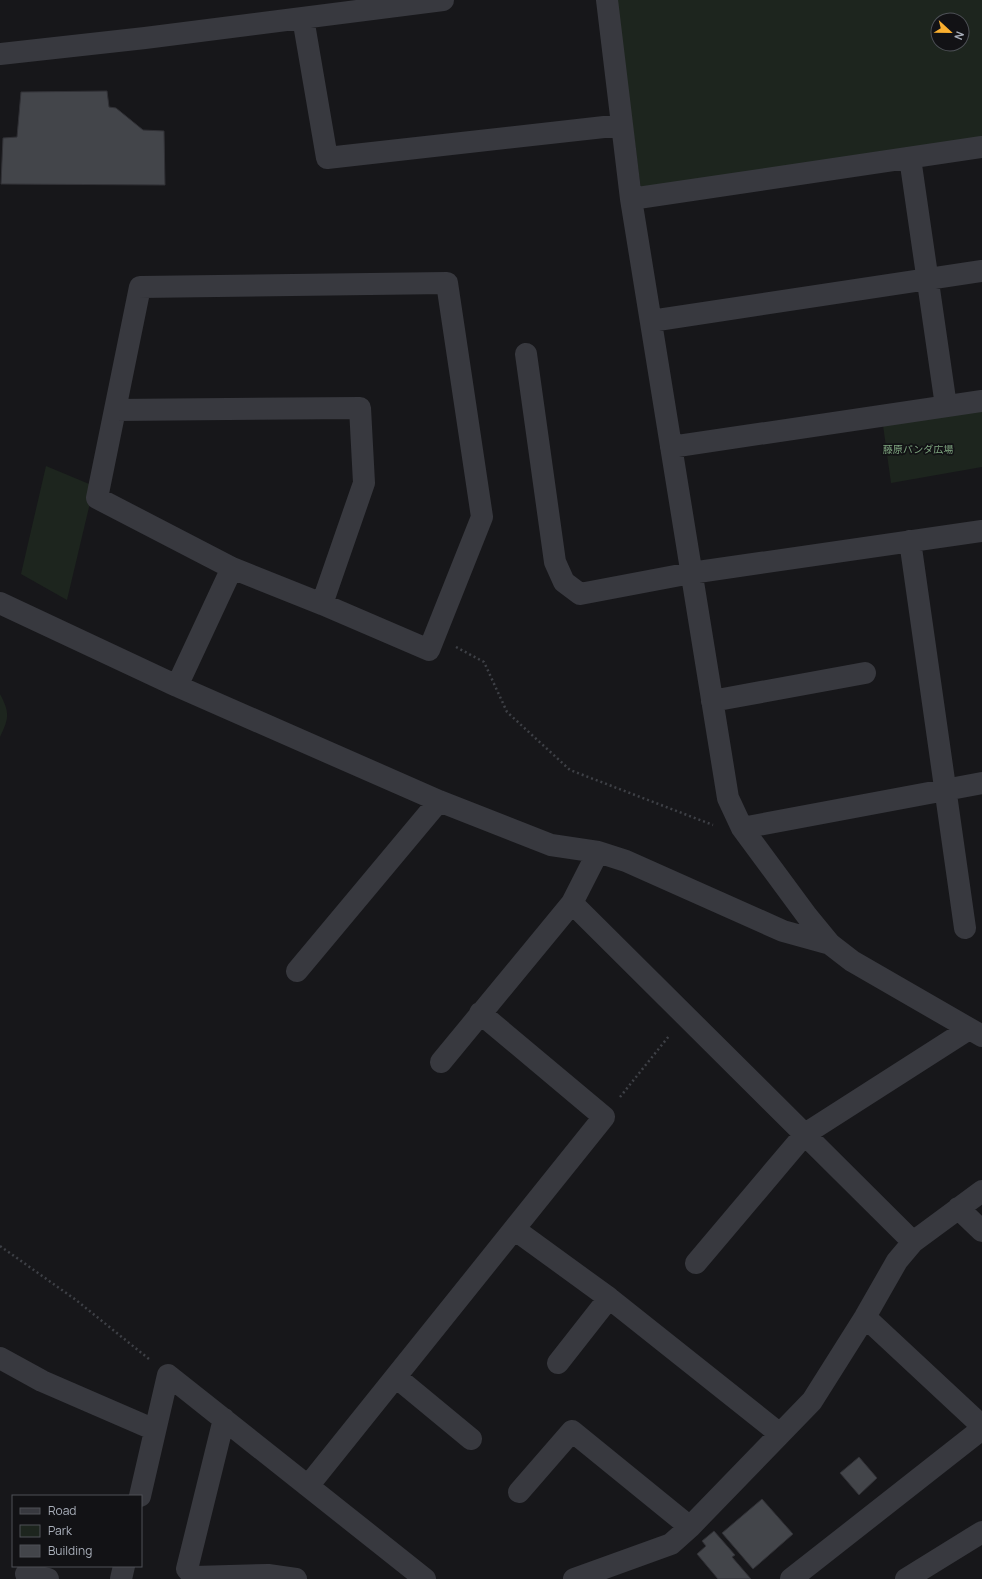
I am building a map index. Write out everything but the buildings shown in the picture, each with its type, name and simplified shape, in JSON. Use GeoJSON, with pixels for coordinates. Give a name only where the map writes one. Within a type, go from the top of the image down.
{"type":"FeatureCollection","features":[{"type":"Feature","properties":{"kind":"street"},"geometry":{"type":"LineString","coordinates":[[0,54],[145,38],[442,0]]}},
{"type":"Feature","properties":{"kind":"street"},"geometry":{"type":"LineString","coordinates":[[606,0],[631,199],[728,798],[742,828],[807,916],[830,944],[852,961],[976,1033],[805,1134],[696,1262]]}},
{"type":"Feature","properties":{"kind":"street"},"geometry":{"type":"LineString","coordinates":[[303,18],[327,158],[622,124]]}},
{"type":"Feature","properties":{"kind":"street"},"geometry":{"type":"LineString","coordinates":[[631,199],[982,147]]}},
{"type":"Feature","properties":{"kind":"street"},"geometry":{"type":"LineString","coordinates":[[910,158],[946,406]]}},
{"type":"Feature","properties":{"kind":"street"},"geometry":{"type":"LineString","coordinates":[[651,320],[982,271]]}},
{"type":"Feature","properties":{"kind":"street"},"geometry":{"type":"LineString","coordinates":[[447,283],[482,518],[429,650],[322,604],[232,568],[97,498],[115,410],[140,287],[447,283]]}},
{"type":"Feature","properties":{"kind":"street"},"geometry":{"type":"LineString","coordinates":[[526,354],[555,562],[564,582],[580,594],[691,573],[982,531]]}},
{"type":"Feature","properties":{"kind":"street"},"geometry":{"type":"LineString","coordinates":[[671,447],[982,401]]}},
{"type":"Feature","properties":{"kind":"street"},"geometry":{"type":"LineString","coordinates":[[115,410],[360,408],[364,483],[322,604]]}},
{"type":"Feature","properties":{"kind":"street"},"geometry":{"type":"LineString","coordinates":[[910,541],[965,928]]}},
{"type":"Feature","properties":{"kind":"street"},"geometry":{"type":"LineString","coordinates":[[177,686],[232,568]]}},
{"type":"Feature","properties":{"kind":"street"},"geometry":{"type":"LineString","coordinates":[[0,603],[177,686],[439,801],[551,845],[598,852],[626,861],[783,931],[830,944]]}},
{"type":"Feature","properties":{"kind":"street"},"geometry":{"type":"LineString","coordinates":[[712,701],[865,673]]}},
{"type":"Feature","properties":{"kind":"street"},"geometry":{"type":"LineString","coordinates":[[742,828],[982,782]]}},
{"type":"Feature","properties":{"kind":"street"},"geometry":{"type":"LineString","coordinates":[[297,971],[439,801]]}},
{"type":"Feature","properties":{"kind":"street"},"geometry":{"type":"LineString","coordinates":[[441,1062],[572,903],[598,852]]}},
{"type":"Feature","properties":{"kind":"street"},"geometry":{"type":"LineString","coordinates":[[572,903],[684,1017],[805,1134],[913,1242]]}},
{"type":"Feature","properties":{"kind":"street"},"geometry":{"type":"LineString","coordinates":[[308,1486],[604,1117],[480,1013]]}},
{"type":"Feature","properties":{"kind":"street"},"geometry":{"type":"LineString","coordinates":[[574,1579],[671,1544],[690,1527],[812,1401],[865,1317],[897,1261],[913,1242],[982,1191]]}},
{"type":"Feature","properties":{"kind":"street"},"geometry":{"type":"LineString","coordinates":[[958,1208],[982,1231]]}},
{"type":"Feature","properties":{"kind":"street"},"geometry":{"type":"LineString","coordinates":[[514,1228],[609,1298],[780,1434]]}},
{"type":"Feature","properties":{"kind":"street"},"geometry":{"type":"LineString","coordinates":[[558,1363],[609,1298]]}},
{"type":"Feature","properties":{"kind":"street"},"geometry":{"type":"LineString","coordinates":[[791,1579],[982,1427],[865,1317]]}},
{"type":"Feature","properties":{"kind":"street"},"geometry":{"type":"LineString","coordinates":[[0,1358],[42,1381],[156,1430]]}},
{"type":"Feature","properties":{"kind":"street"},"geometry":{"type":"LineString","coordinates":[[140,1495],[168,1374],[308,1486],[414,1576]]}},
{"type":"Feature","properties":{"kind":"street"},"geometry":{"type":"LineString","coordinates":[[396,1377],[472,1439]]}},
{"type":"Feature","properties":{"kind":"street"},"geometry":{"type":"LineString","coordinates":[[224,1419],[187,1570],[194,1577],[268,1575],[296,1579]]}},
{"type":"Feature","properties":{"kind":"street"},"geometry":{"type":"LineString","coordinates":[[519,1492],[572,1431],[690,1527]]}},
{"type":"Feature","properties":{"kind":"street"},"geometry":{"type":"LineString","coordinates":[[906,1579],[982,1532]]}},
{"type":"Feature","properties":{"kind":"street"},"geometry":{"type":"LineString","coordinates":[[121,1579],[124,1567]]}},
{"type":"Feature","properties":{"kind":"street"},"geometry":{"type":"LineString","coordinates":[[26,1574],[48,1579]]}},
{"type":"Feature","properties":{"kind":"path"},"geometry":{"type":"LineString","coordinates":[[435,635],[484,662],[507,712],[570,770],[714,825]]}},
{"type":"Feature","properties":{"kind":"path"},"geometry":{"type":"LineString","coordinates":[[604,1117],[684,1017]]}},
{"type":"Feature","properties":{"kind":"path"},"geometry":{"type":"LineString","coordinates":[[0,1246],[76,1300],[168,1374]]}},
{"type":"Feature","properties":{"kind":"green space"},"geometry":{"type":"Polygon","coordinates":[[[616,0],[982,0],[982,138],[641,190],[616,0]]]}},
{"type":"Feature","properties":{"kind":"green space","name":"藤原パンダ広場"},"geometry":{"type":"Polygon","coordinates":[[[982,411],[982,467],[891,483],[883,425],[982,411]]]}},
{"type":"Feature","properties":{"kind":"green space"},"geometry":{"type":"Polygon","coordinates":[[[46,466],[94,486],[67,600],[21,574],[46,466]]]}},
{"type":"Feature","properties":{"kind":"green space"},"geometry":{"type":"Polygon","coordinates":[[[0,694],[7,711],[7,720],[0,737],[0,694]]]}}]}
